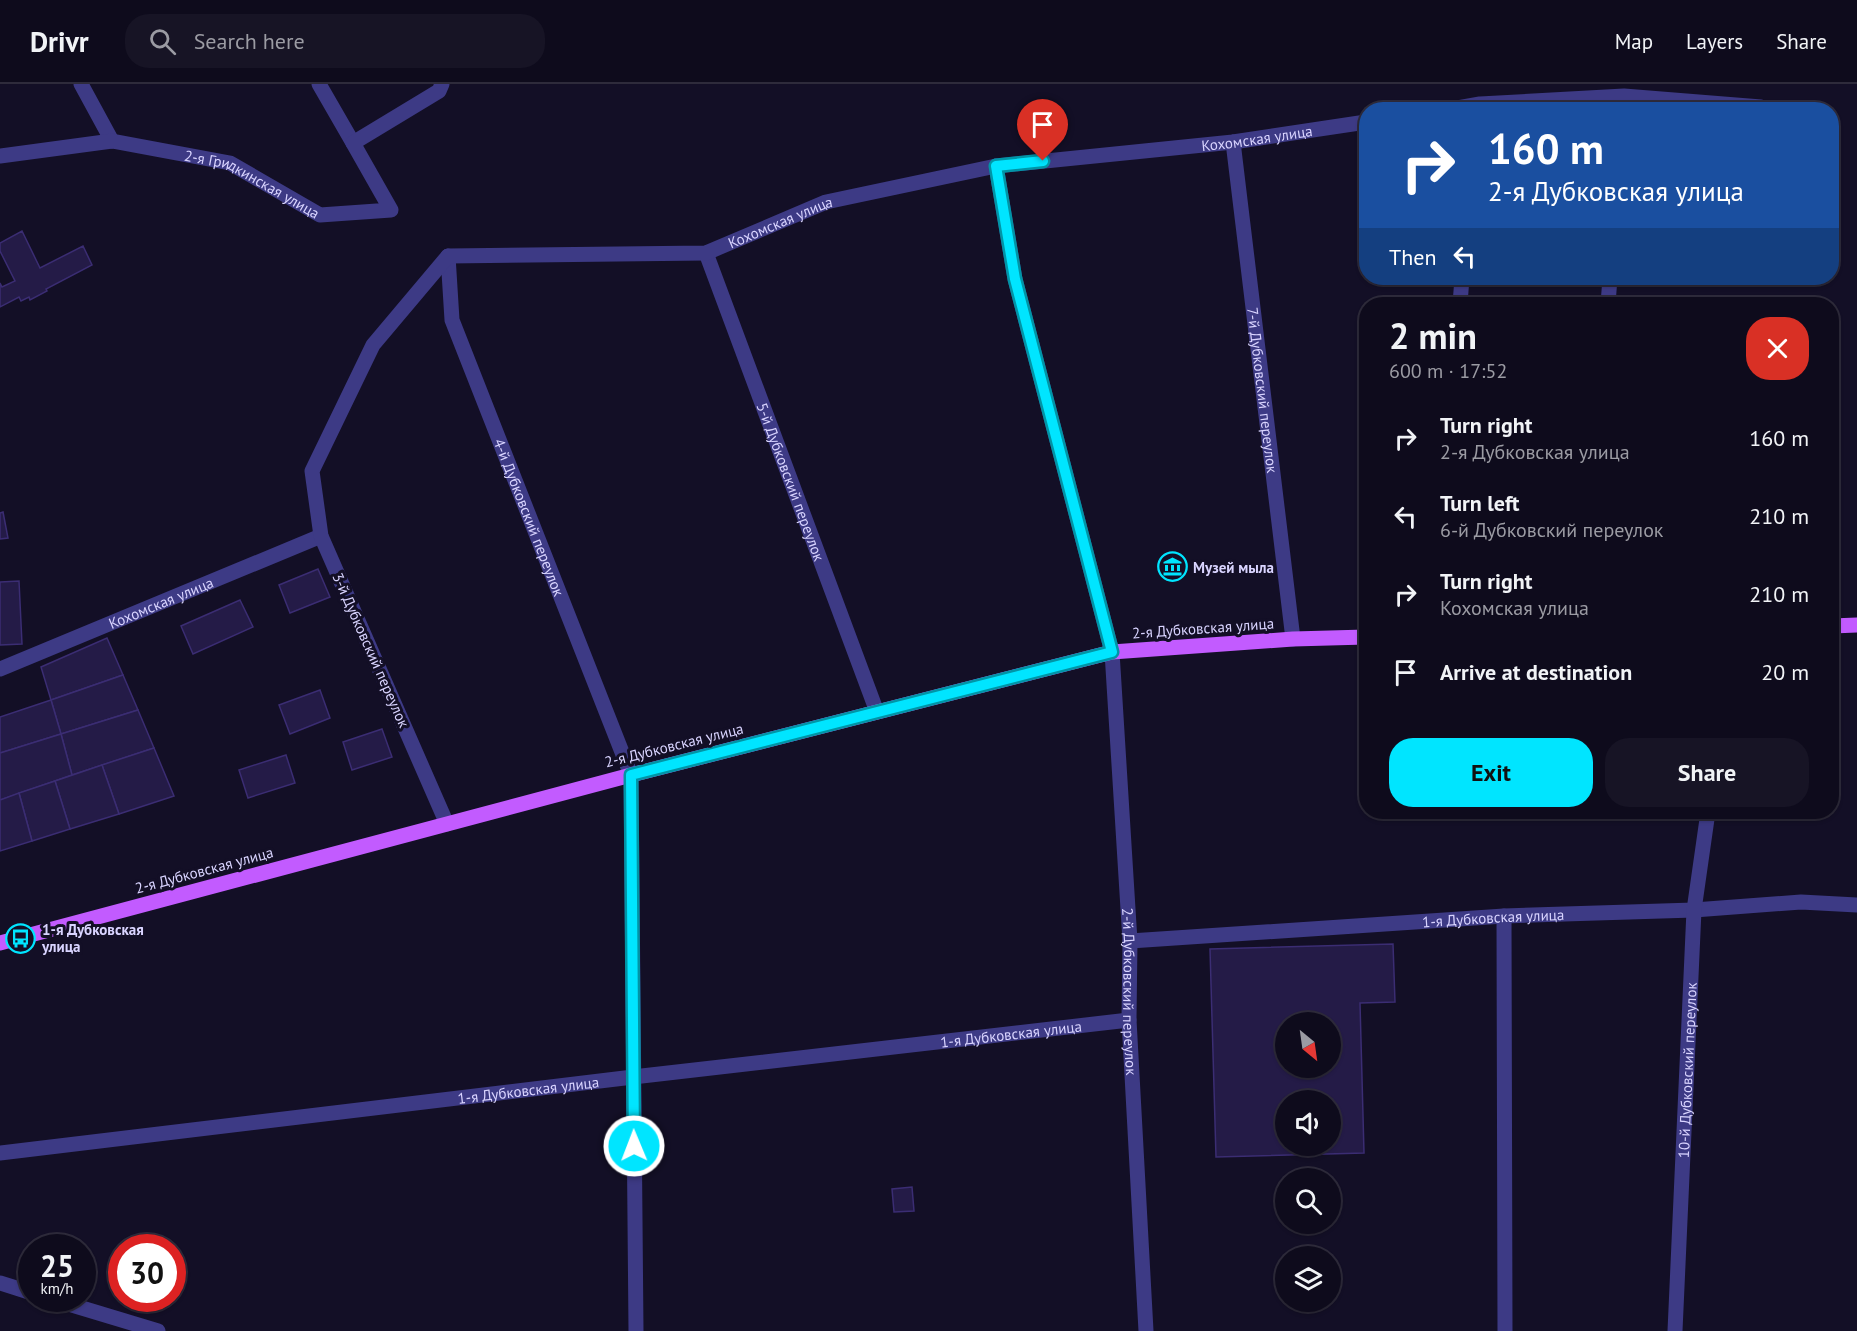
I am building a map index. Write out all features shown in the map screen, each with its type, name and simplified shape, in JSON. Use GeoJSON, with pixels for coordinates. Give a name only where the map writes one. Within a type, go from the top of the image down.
{"type":"FeatureCollection","features":[{"type":"Feature","properties":{"kind":"main road"},"geometry":{"type":"LineString","coordinates":[[1839,626],[1857,625]]}},
{"type":"Feature","properties":{"kind":"main road","name":"2-я Дубковская улица"},"geometry":{"type":"LineString","coordinates":[[0,944],[631,775],[1112,652],[1293,639],[1359,637]]}},
{"type":"Feature","properties":{"kind":"street"},"geometry":{"type":"LineString","coordinates":[[81,84],[112,141]]}},
{"type":"Feature","properties":{"kind":"street"},"geometry":{"type":"LineString","coordinates":[[319,84],[352,143],[439,91],[442,84]]}},
{"type":"Feature","properties":{"kind":"street","name":"Кохомская улица"},"geometry":{"type":"LineString","coordinates":[[448,256],[706,253],[826,202],[996,166],[1233,142],[1359,123]]}},
{"type":"Feature","properties":{"kind":"street","name":"2-я Гридкинская улица"},"geometry":{"type":"LineString","coordinates":[[0,156],[112,141],[230,163],[320,215],[391,210],[352,143]]}},
{"type":"Feature","properties":{"kind":"street","name":"7-й Дубковский переулок"},"geometry":{"type":"LineString","coordinates":[[1233,142],[1293,639]]}},
{"type":"Feature","properties":{"kind":"street","name":"2-й Дубковский переулок"},"geometry":{"type":"LineString","coordinates":[[996,166],[1015,279],[1112,652],[1130,941],[1129,1020],[1146,1331]]}},
{"type":"Feature","properties":{"kind":"street","name":"5-й Дубковский переулок"},"geometry":{"type":"LineString","coordinates":[[706,253],[877,712]]}},
{"type":"Feature","properties":{"kind":"street","name":"3-й Дубковский переулок"},"geometry":{"type":"LineString","coordinates":[[447,824],[321,536],[312,471],[373,345],[448,256]]}},
{"type":"Feature","properties":{"kind":"street","name":"4-й Дубковский переулок"},"geometry":{"type":"LineString","coordinates":[[448,256],[453,320],[631,775]]}},
{"type":"Feature","properties":{"kind":"street","name":"Кохомская улица"},"geometry":{"type":"LineString","coordinates":[[0,669],[321,536]]}},
{"type":"Feature","properties":{"kind":"street"},"geometry":{"type":"LineString","coordinates":[[631,775],[636,1331]]}},
{"type":"Feature","properties":{"kind":"street","name":"10-й Дубковский переулок"},"geometry":{"type":"LineString","coordinates":[[1675,1331],[1694,910],[1707,819]]}},
{"type":"Feature","properties":{"kind":"street","name":"1-я Дубковская улица"},"geometry":{"type":"LineString","coordinates":[[1130,941],[1504,916],[1694,910],[1801,902],[1857,905]]}},
{"type":"Feature","properties":{"kind":"street"},"geometry":{"type":"LineString","coordinates":[[1504,916],[1505,1331]]}},
{"type":"Feature","properties":{"kind":"street","name":"1-я Дубковская улица"},"geometry":{"type":"LineString","coordinates":[[0,1153],[1129,1020]]}},
{"type":"Feature","properties":{"kind":"street"},"geometry":{"type":"LineString","coordinates":[[0,1283],[18,1289]]}},
{"type":"Feature","properties":{"kind":"street"},"geometry":{"type":"LineString","coordinates":[[95,1312],[158,1331]]}},
{"type":"Feature","properties":{"kind":"building"},"geometry":{"type":"Polygon","coordinates":[[[22,231],[40,268],[83,246],[92,265],[30,300],[29,297],[21,301],[19,297],[0,307],[0,283],[2,287],[15,281],[0,251],[0,243],[22,231]]]}},
{"type":"Feature","properties":{"kind":"building"},"geometry":{"type":"Polygon","coordinates":[[[3,512],[8,538],[0,539],[0,513],[3,512]]]}},
{"type":"Feature","properties":{"kind":"building"},"geometry":{"type":"Polygon","coordinates":[[[318,569],[330,597],[290,613],[279,585],[318,569]]]}},
{"type":"Feature","properties":{"kind":"building"},"geometry":{"type":"Polygon","coordinates":[[[19,581],[22,644],[0,645],[0,582],[19,581]]]}},
{"type":"Feature","properties":{"kind":"building"},"geometry":{"type":"Polygon","coordinates":[[[240,600],[253,627],[193,654],[181,626],[240,600]]]}},
{"type":"Feature","properties":{"kind":"building"},"geometry":{"type":"Polygon","coordinates":[[[107,638],[123,675],[51,700],[41,667],[107,638]]]}},
{"type":"Feature","properties":{"kind":"building"},"geometry":{"type":"Polygon","coordinates":[[[123,675],[138,710],[61,734],[51,700],[123,675]]]}},
{"type":"Feature","properties":{"kind":"building"},"geometry":{"type":"Polygon","coordinates":[[[320,690],[330,718],[290,734],[279,705],[320,690]]]}},
{"type":"Feature","properties":{"kind":"building"},"geometry":{"type":"Polygon","coordinates":[[[51,700],[61,734],[0,753],[0,717],[51,700]]]}},
{"type":"Feature","properties":{"kind":"building"},"geometry":{"type":"Polygon","coordinates":[[[138,710],[154,748],[72,775],[61,734],[138,710]]]}},
{"type":"Feature","properties":{"kind":"building"},"geometry":{"type":"Polygon","coordinates":[[[382,729],[392,757],[352,770],[343,742],[382,729]]]}},
{"type":"Feature","properties":{"kind":"building"},"geometry":{"type":"Polygon","coordinates":[[[61,734],[72,775],[0,800],[0,753],[61,734]]]}},
{"type":"Feature","properties":{"kind":"building"},"geometry":{"type":"Polygon","coordinates":[[[154,748],[174,796],[119,814],[102,765],[154,748]]]}},
{"type":"Feature","properties":{"kind":"building"},"geometry":{"type":"Polygon","coordinates":[[[286,755],[295,783],[248,798],[239,770],[286,755]]]}},
{"type":"Feature","properties":{"kind":"building"},"geometry":{"type":"Polygon","coordinates":[[[102,765],[119,814],[70,829],[55,781],[102,765]]]}},
{"type":"Feature","properties":{"kind":"building"},"geometry":{"type":"Polygon","coordinates":[[[55,781],[70,829],[32,841],[19,793],[55,781]]]}},
{"type":"Feature","properties":{"kind":"building"},"geometry":{"type":"Polygon","coordinates":[[[19,793],[32,841],[0,851],[0,800],[19,793]]]}},
{"type":"Feature","properties":{"kind":"building"},"geometry":{"type":"Polygon","coordinates":[[[1393,944],[1395,1002],[1360,1003],[1364,1153],[1341,1154],[1341,1090],[1275,1090],[1275,1155],[1216,1157],[1210,949],[1393,944]]]}},
{"type":"Feature","properties":{"kind":"building"},"geometry":{"type":"Polygon","coordinates":[[[912,1187],[914,1211],[894,1212],[892,1189],[912,1187]]]}},
{"type":"Feature","properties":{"kind":"place","name":"Музей мыла"},"geometry":{"type":"Point","coordinates":[1172,567]}},
{"type":"Feature","properties":{"kind":"place","name":"1-я Дубковская улица"},"geometry":{"type":"Point","coordinates":[21,938]}},
{"type":"Feature","properties":{"kind":"route"},"geometry":{"type":"LineString","coordinates":[[634,1146],[631,775],[1112,652],[1015,279],[996,166],[1043,161]]}}]}
